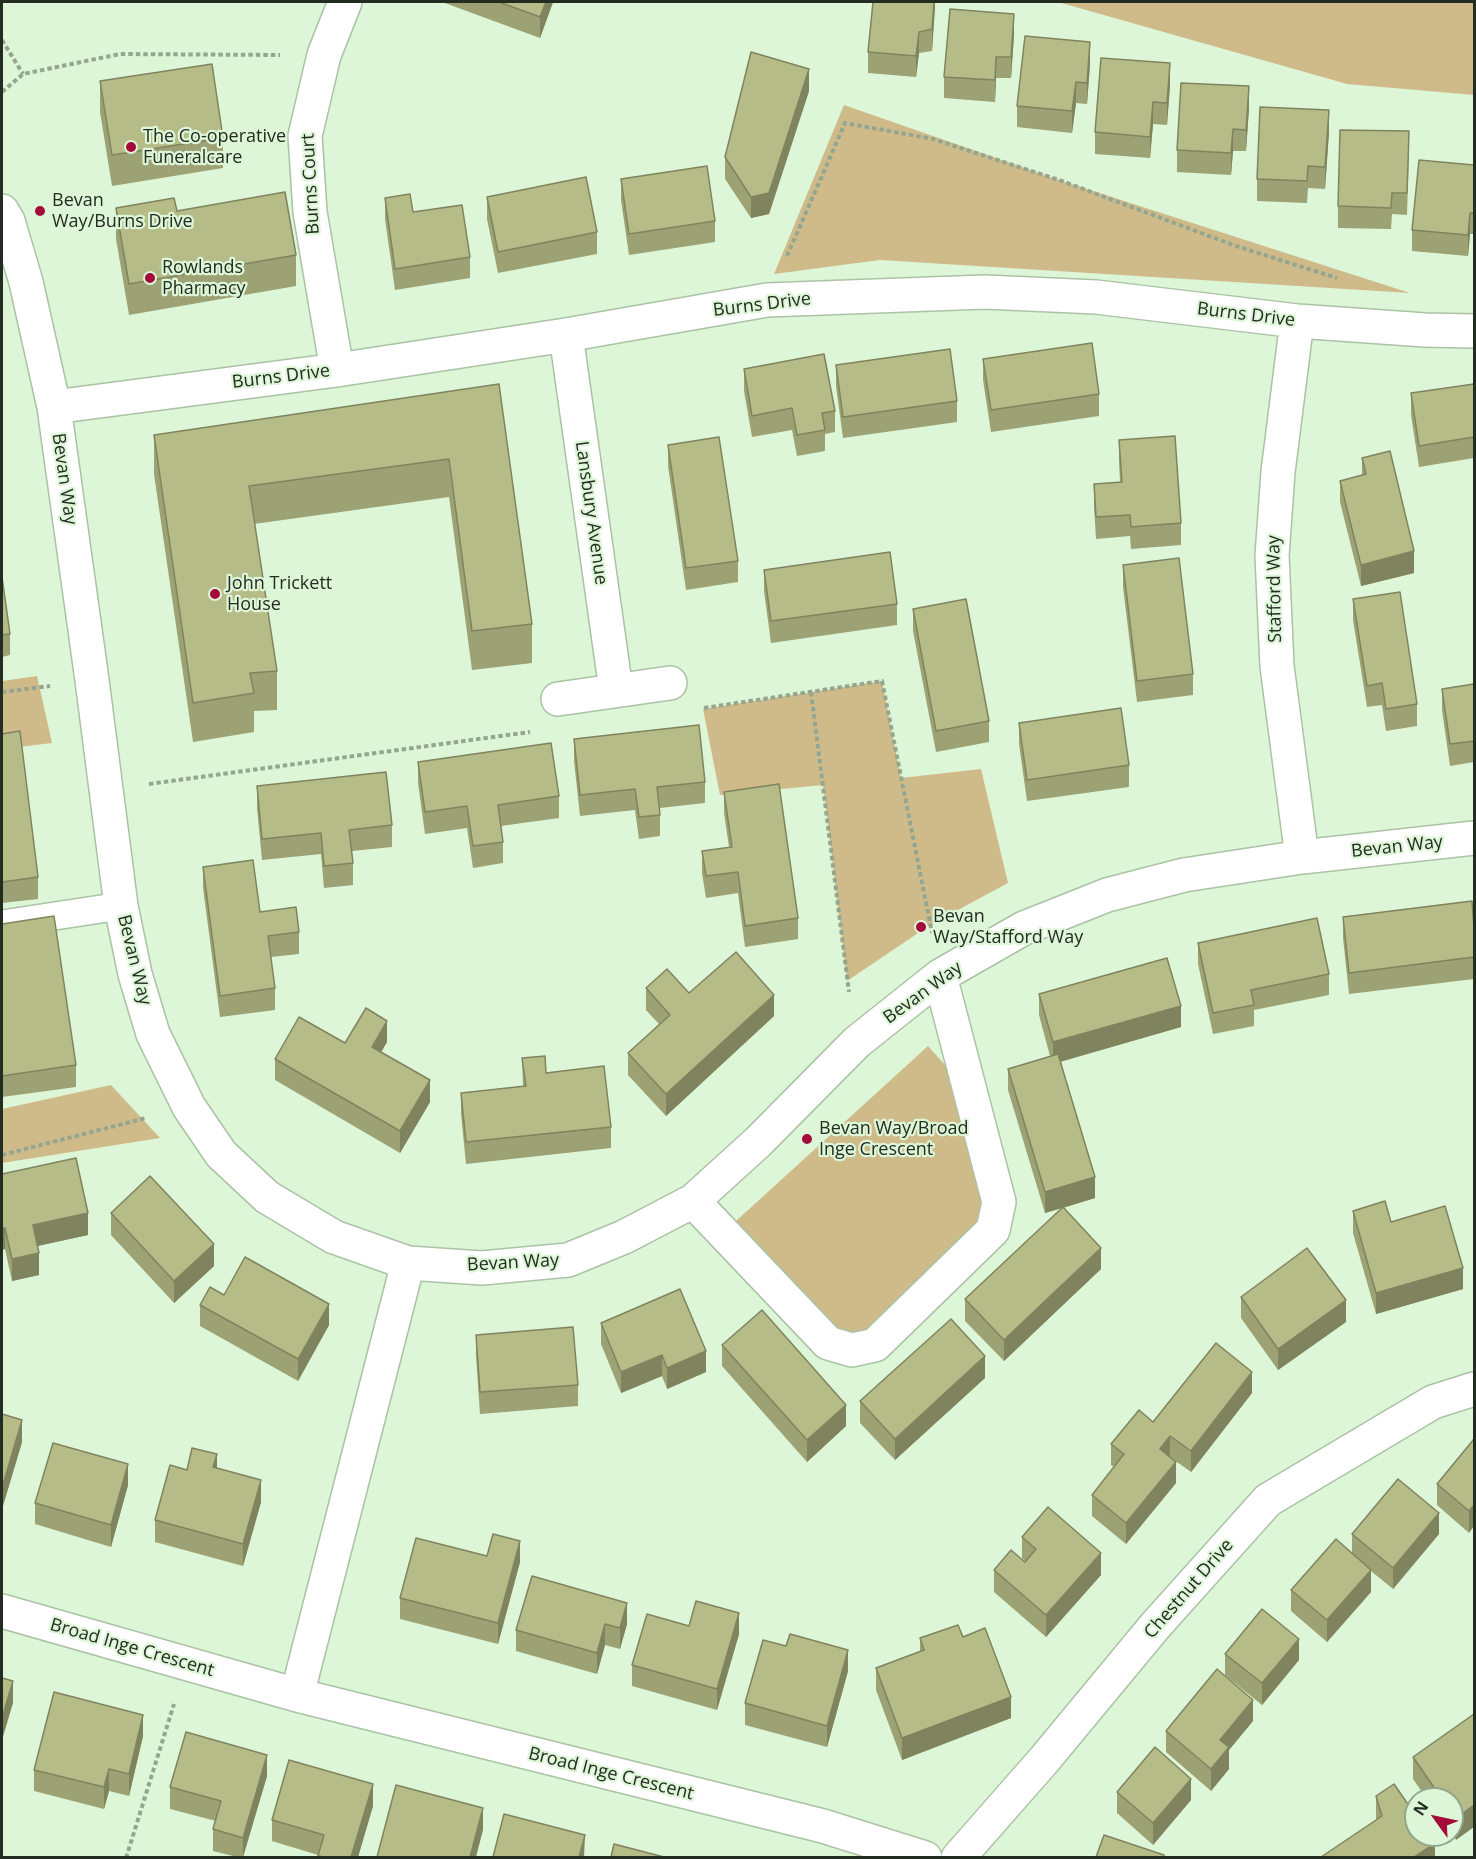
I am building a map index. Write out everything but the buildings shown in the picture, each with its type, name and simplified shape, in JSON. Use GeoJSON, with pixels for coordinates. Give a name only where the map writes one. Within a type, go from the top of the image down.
{"type":"FeatureCollection","features":[{"type":"Feature","properties":{"kind":"street","name":"Burns Court"},"geometry":{"type":"LineString","coordinates":[[337,370],[310,212],[305,136],[324,55],[345,2]]}},
{"type":"Feature","properties":{"kind":"street","name":"Bevan Way"},"geometry":{"type":"LineString","coordinates":[[2,211],[8,221],[26,282],[54,407],[121,906],[135,974],[153,1034],[189,1107],[221,1154],[267,1197],[334,1237],[408,1263],[482,1268],[568,1260],[624,1238],[693,1201],[758,1142],[857,1042],[940,976],[1024,928],[1107,896],[1184,875],[1302,857],[1474,838]]}},
{"type":"Feature","properties":{"kind":"street","name":"Burns Drive"},"geometry":{"type":"LineString","coordinates":[[54,407],[337,370],[566,335],[767,300],[985,292],[1096,297],[1297,321],[1474,331]]}},
{"type":"Feature","properties":{"kind":"street","name":"Stafford Way"},"geometry":{"type":"LineString","coordinates":[[1297,321],[1278,472],[1272,556],[1277,666],[1302,857]]}},
{"type":"Feature","properties":{"kind":"street","name":"Lansbury Avenue"},"geometry":{"type":"LineString","coordinates":[[566,335],[616,690]]}},
{"type":"Feature","properties":{"kind":"street"},"geometry":{"type":"LineString","coordinates":[[558,699],[670,683]]}},
{"type":"Feature","properties":{"kind":"street"},"geometry":{"type":"LineString","coordinates":[[693,1201],[828,1343],[852,1350],[875,1344],[993,1230],[999,1202],[940,976]]}},
{"type":"Feature","properties":{"kind":"street"},"geometry":{"type":"LineString","coordinates":[[297,1695],[408,1263]]}},
{"type":"Feature","properties":{"kind":"street","name":"Chestnut Drive"},"geometry":{"type":"LineString","coordinates":[[958,1857],[1044,1760],[1155,1626],[1268,1500],[1433,1402],[1474,1389]]}},
{"type":"Feature","properties":{"kind":"street","name":"Broad Inge Crescent"},"geometry":{"type":"LineString","coordinates":[[2,1611],[297,1695],[823,1826],[925,1857]]}},
{"type":"Feature","properties":{"kind":"lane"},"geometry":{"type":"LineString","coordinates":[[2,924],[121,906]]}},
{"type":"Feature","properties":{"kind":"path"},"geometry":{"type":"LineString","coordinates":[[2,40],[23,74]]}},
{"type":"Feature","properties":{"kind":"path"},"geometry":{"type":"LineString","coordinates":[[2,92],[23,74],[120,54],[324,55]]}},
{"type":"Feature","properties":{"kind":"path"},"geometry":{"type":"LineString","coordinates":[[767,300],[845,123],[933,139],[1062,181],[1233,245],[1338,278]]}},
{"type":"Feature","properties":{"kind":"path"},"geometry":{"type":"LineString","coordinates":[[670,683],[703,709],[882,681],[940,976]]}},
{"type":"Feature","properties":{"kind":"path"},"geometry":{"type":"LineString","coordinates":[[811,692],[847,981],[857,1042]]}},
{"type":"Feature","properties":{"kind":"path"},"geometry":{"type":"LineString","coordinates":[[106,790],[539,731],[558,699]]}},
{"type":"Feature","properties":{"kind":"path"},"geometry":{"type":"LineString","coordinates":[[2,1155],[189,1107]]}},
{"type":"Feature","properties":{"kind":"path"},"geometry":{"type":"LineString","coordinates":[[126,1857],[188,1664]]}},
{"type":"Feature","properties":{"kind":"shaded area"},"geometry":{"type":"Polygon","coordinates":[[[1058,2],[1474,2],[1474,95],[1347,84],[1058,2]]]}},
{"type":"Feature","properties":{"kind":"shaded area"},"geometry":{"type":"Polygon","coordinates":[[[844,105],[1062,181],[1410,293],[880,260],[774,274],[844,105]]]}},
{"type":"Feature","properties":{"kind":"shaded area"},"geometry":{"type":"Polygon","coordinates":[[[37,676],[52,743],[2,749],[2,681],[37,676]]]}},
{"type":"Feature","properties":{"kind":"shaded area"},"geometry":{"type":"Polygon","coordinates":[[[882,681],[901,778],[981,769],[1008,883],[930,925],[847,981],[823,785],[720,795],[703,709],[882,681]]]}},
{"type":"Feature","properties":{"kind":"shaded area"},"geometry":{"type":"Polygon","coordinates":[[[928,1046],[946,1066],[982,1207],[980,1227],[870,1334],[835,1331],[736,1221],[928,1046]]]}},
{"type":"Feature","properties":{"kind":"shaded area"},"geometry":{"type":"Polygon","coordinates":[[[111,1085],[160,1138],[2,1163],[2,1109],[111,1085]]]}},
{"type":"Feature","properties":{"kind":"place","name":"The Co-operative Funeralcare"},"geometry":{"type":"Point","coordinates":[131,147]}},
{"type":"Feature","properties":{"kind":"place","name":"Bevan Way/Burns Drive"},"geometry":{"type":"Point","coordinates":[40,211]}},
{"type":"Feature","properties":{"kind":"place","name":"Rowlands Pharmacy"},"geometry":{"type":"Point","coordinates":[150,278]}},
{"type":"Feature","properties":{"kind":"place","name":"John Trickett House"},"geometry":{"type":"Point","coordinates":[215,594]}},
{"type":"Feature","properties":{"kind":"place","name":"Bevan Way/Stafford Way"},"geometry":{"type":"Point","coordinates":[921,927]}},
{"type":"Feature","properties":{"kind":"place","name":"Bevan Way/Broad Inge Crescent"},"geometry":{"type":"Point","coordinates":[807,1139]}}]}
